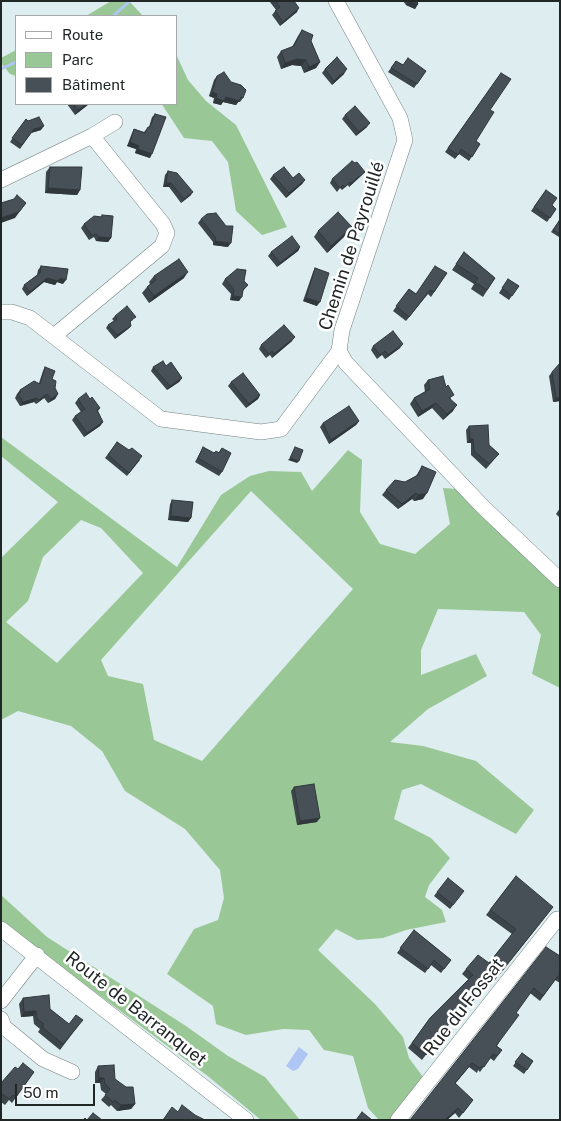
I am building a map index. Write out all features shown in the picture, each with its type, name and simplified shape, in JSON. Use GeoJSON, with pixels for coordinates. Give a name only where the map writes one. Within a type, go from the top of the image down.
{"type":"FeatureCollection","features":[{"type":"Feature","properties":{"kind":"street","name":"Chemin de Payrouillé"},"geometry":{"type":"LineString","coordinates":[[339,2],[400,118],[405,140],[342,330],[338,351],[346,363],[483,507],[560,580]]}},
{"type":"Feature","properties":{"kind":"street"},"geometry":{"type":"LineString","coordinates":[[1,180],[92,136],[115,122]]}},
{"type":"Feature","properties":{"kind":"street"},"geometry":{"type":"LineString","coordinates":[[54,336],[162,246],[166,233],[164,224],[92,136]]}},
{"type":"Feature","properties":{"kind":"street"},"geometry":{"type":"LineString","coordinates":[[1,312],[12,312],[30,318],[161,419],[261,432],[281,429],[338,351]]}},
{"type":"Feature","properties":{"kind":"street","name":"Rue du Fossat"},"geometry":{"type":"LineString","coordinates":[[398,1120],[557,920],[560,919]]}},
{"type":"Feature","properties":{"kind":"street","name":"Route de Barranquet"},"geometry":{"type":"LineString","coordinates":[[1,929],[246,1120]]}},
{"type":"Feature","properties":{"kind":"street"},"geometry":{"type":"LineString","coordinates":[[1,1001],[36,955]]}},
{"type":"Feature","properties":{"kind":"street"},"geometry":{"type":"LineString","coordinates":[[1,1019],[4,1027],[43,1059],[72,1072]]}},
{"type":"Feature","properties":{"kind":"green space"},"geometry":{"type":"Polygon","coordinates":[[[111,1],[129,1],[142,15],[88,15],[111,1]]]}},
{"type":"Feature","properties":{"kind":"green space"},"geometry":{"type":"Polygon","coordinates":[[[15,51],[15,76],[10,74],[1,63],[1,58],[15,51]]]}},
{"type":"Feature","properties":{"kind":"green space"},"geometry":{"type":"Polygon","coordinates":[[[178,58],[188,80],[206,101],[236,125],[287,227],[262,235],[236,211],[228,162],[212,141],[184,138],[163,106],[178,105],[178,58]]]}},
{"type":"Feature","properties":{"kind":"green space"},"geometry":{"type":"Polygon","coordinates":[[[1,437],[177,567],[221,495],[250,476],[269,471],[301,472],[312,491],[348,450],[362,460],[360,512],[380,544],[415,554],[450,524],[443,488],[457,489],[560,587],[560,688],[532,674],[541,635],[524,612],[438,609],[421,650],[421,675],[476,654],[487,676],[428,709],[390,742],[423,746],[476,761],[534,810],[516,834],[421,784],[402,790],[394,819],[431,838],[450,858],[429,885],[425,897],[442,910],[446,922],[406,930],[383,938],[357,940],[336,929],[318,950],[375,1004],[403,1037],[409,1058],[423,1077],[391,1120],[379,1120],[368,1108],[353,1056],[324,1050],[309,1030],[283,1029],[246,1035],[216,1024],[213,1006],[167,974],[194,929],[218,920],[224,898],[220,870],[185,829],[125,791],[102,751],[71,726],[18,711],[1,720],[1,558],[58,502],[1,456],[1,437]],[[251,491],[101,660],[108,676],[143,684],[154,740],[202,761],[353,589],[251,491]],[[81,520],[43,557],[28,601],[6,622],[57,663],[143,573],[101,528],[81,520]]]}},
{"type":"Feature","properties":{"kind":"green space"},"geometry":{"type":"Polygon","coordinates":[[[1,895],[47,937],[186,1026],[228,1056],[265,1077],[300,1120],[261,1120],[209,1077],[1,922],[1,895]]]}},
{"type":"Feature","properties":{"kind":"water"},"geometry":{"type":"Polygon","coordinates":[[[299,1047],[308,1054],[298,1069],[293,1071],[286,1066],[299,1047]]]}},
{"type":"Feature","properties":{"kind":"building"},"geometry":{"type":"Polygon","coordinates":[[[275,1],[294,1],[299,8],[283,22],[275,11],[280,7],[275,1]]]}},
{"type":"Feature","properties":{"kind":"building"},"geometry":{"type":"Polygon","coordinates":[[[302,30],[313,35],[311,41],[320,62],[309,67],[306,60],[297,59],[285,63],[281,51],[294,46],[302,30]]]}},
{"type":"Feature","properties":{"kind":"building"},"geometry":{"type":"Polygon","coordinates":[[[337,57],[347,69],[334,81],[325,69],[337,57]]]}},
{"type":"Feature","properties":{"kind":"building"},"geometry":{"type":"Polygon","coordinates":[[[408,58],[426,71],[417,84],[391,68],[396,61],[403,65],[408,58]]]}},
{"type":"Feature","properties":{"kind":"building"},"geometry":{"type":"Polygon","coordinates":[[[224,72],[231,82],[241,85],[246,90],[243,98],[241,97],[239,101],[226,97],[224,101],[216,98],[217,94],[212,92],[217,76],[224,72]]]}},
{"type":"Feature","properties":{"kind":"building"},"geometry":{"type":"Polygon","coordinates":[[[501,73],[511,79],[490,110],[494,112],[476,141],[480,144],[472,157],[461,149],[458,155],[448,148],[501,73]]]}},
{"type":"Feature","properties":{"kind":"building"},"geometry":{"type":"Polygon","coordinates":[[[74,105],[86,105],[78,110],[74,105]]]}},
{"type":"Feature","properties":{"kind":"building"},"geometry":{"type":"Polygon","coordinates":[[[355,106],[370,123],[359,132],[345,115],[355,106]]]}},
{"type":"Feature","properties":{"kind":"building"},"geometry":{"type":"Polygon","coordinates":[[[155,114],[166,117],[152,154],[138,149],[139,146],[130,142],[134,129],[145,133],[148,127],[150,127],[155,114]]]}},
{"type":"Feature","properties":{"kind":"building"},"geometry":{"type":"Polygon","coordinates":[[[39,117],[44,126],[34,129],[22,145],[12,138],[26,119],[28,121],[39,117]]]}},
{"type":"Feature","properties":{"kind":"building"},"geometry":{"type":"Polygon","coordinates":[[[352,161],[357,162],[365,172],[345,187],[343,185],[340,188],[332,179],[352,161]]]}},
{"type":"Feature","properties":{"kind":"building"},"geometry":{"type":"Polygon","coordinates":[[[50,167],[82,167],[80,190],[48,188],[50,167]]]}},
{"type":"Feature","properties":{"kind":"building"},"geometry":{"type":"Polygon","coordinates":[[[284,167],[293,178],[299,173],[305,180],[289,193],[273,175],[284,167]]]}},
{"type":"Feature","properties":{"kind":"building"},"geometry":{"type":"Polygon","coordinates":[[[168,171],[177,173],[193,192],[184,199],[171,183],[166,183],[168,171]]]}},
{"type":"Feature","properties":{"kind":"building"},"geometry":{"type":"Polygon","coordinates":[[[546,190],[557,198],[552,205],[556,209],[550,218],[534,207],[546,190]]]}},
{"type":"Feature","properties":{"kind":"building"},"geometry":{"type":"Polygon","coordinates":[[[17,195],[26,203],[19,212],[1,218],[1,203],[14,199],[17,195]]]}},
{"type":"Feature","properties":{"kind":"building"},"geometry":{"type":"Polygon","coordinates":[[[338,212],[352,227],[331,246],[318,231],[338,212]]]}},
{"type":"Feature","properties":{"kind":"building"},"geometry":{"type":"Polygon","coordinates":[[[216,213],[226,226],[233,226],[231,243],[215,241],[216,238],[201,219],[207,214],[216,213]]]}},
{"type":"Feature","properties":{"kind":"building"},"geometry":{"type":"Polygon","coordinates":[[[102,215],[113,216],[111,238],[99,237],[96,234],[92,236],[84,224],[94,216],[102,217],[102,215]]]}},
{"type":"Feature","properties":{"kind":"building"},"geometry":{"type":"Polygon","coordinates":[[[560,221],[560,234],[553,230],[560,221]]]}},
{"type":"Feature","properties":{"kind":"building"},"geometry":{"type":"Polygon","coordinates":[[[292,236],[300,247],[280,263],[271,252],[292,236]]]}},
{"type":"Feature","properties":{"kind":"building"},"geometry":{"type":"Polygon","coordinates":[[[464,252],[495,278],[487,290],[475,282],[478,278],[456,264],[464,252]]]}},
{"type":"Feature","properties":{"kind":"building"},"geometry":{"type":"Polygon","coordinates":[[[179,259],[188,272],[154,296],[147,287],[156,280],[154,276],[179,259]]]}},
{"type":"Feature","properties":{"kind":"building"},"geometry":{"type":"Polygon","coordinates":[[[41,266],[68,269],[66,280],[60,278],[58,281],[47,278],[30,292],[24,285],[40,273],[41,266]]]}},
{"type":"Feature","properties":{"kind":"building"},"geometry":{"type":"Polygon","coordinates":[[[435,266],[447,273],[434,292],[430,290],[409,317],[396,306],[409,289],[416,294],[435,266]]]}},
{"type":"Feature","properties":{"kind":"building"},"geometry":{"type":"Polygon","coordinates":[[[315,268],[329,273],[320,302],[306,298],[315,268]]]}},
{"type":"Feature","properties":{"kind":"building"},"geometry":{"type":"Polygon","coordinates":[[[237,269],[246,270],[244,281],[248,285],[243,290],[242,297],[233,296],[234,290],[225,279],[237,269]]]}},
{"type":"Feature","properties":{"kind":"building"},"geometry":{"type":"Polygon","coordinates":[[[508,279],[519,286],[512,296],[502,288],[508,279]]]}},
{"type":"Feature","properties":{"kind":"building"},"geometry":{"type":"Polygon","coordinates":[[[127,306],[136,317],[130,321],[131,326],[117,335],[108,325],[117,319],[115,316],[127,306]]]}},
{"type":"Feature","properties":{"kind":"building"},"geometry":{"type":"Polygon","coordinates":[[[284,325],[295,337],[274,354],[272,351],[269,354],[261,345],[284,325]]]}},
{"type":"Feature","properties":{"kind":"building"},"geometry":{"type":"Polygon","coordinates":[[[393,331],[403,344],[388,355],[385,351],[380,355],[373,346],[393,331]]]}},
{"type":"Feature","properties":{"kind":"building"},"geometry":{"type":"Polygon","coordinates":[[[163,361],[166,366],[171,362],[182,378],[170,386],[153,367],[163,361]]]}},
{"type":"Feature","properties":{"kind":"building"},"geometry":{"type":"Polygon","coordinates":[[[560,363],[560,398],[556,398],[552,372],[560,363]]]}},
{"type":"Feature","properties":{"kind":"building"},"geometry":{"type":"Polygon","coordinates":[[[45,367],[55,371],[52,379],[56,381],[55,388],[58,394],[51,399],[47,394],[39,400],[37,398],[23,402],[18,394],[21,392],[20,390],[34,381],[40,384],[45,367]]]}},
{"type":"Feature","properties":{"kind":"building"},"geometry":{"type":"Polygon","coordinates":[[[243,373],[260,395],[249,404],[231,382],[243,373]]]}},
{"type":"Feature","properties":{"kind":"building"},"geometry":{"type":"Polygon","coordinates":[[[443,376],[446,387],[448,385],[454,395],[449,398],[457,405],[447,414],[436,403],[422,411],[414,398],[430,389],[428,380],[443,376]]]}},
{"type":"Feature","properties":{"kind":"building"},"geometry":{"type":"Polygon","coordinates":[[[86,393],[90,399],[92,397],[100,408],[97,410],[103,422],[87,433],[75,416],[85,409],[78,399],[86,393]]]}},
{"type":"Feature","properties":{"kind":"building"},"geometry":{"type":"Polygon","coordinates":[[[349,406],[359,421],[331,440],[323,423],[349,406]]]}},
{"type":"Feature","properties":{"kind":"building"},"geometry":{"type":"Polygon","coordinates":[[[488,425],[489,445],[499,454],[489,464],[474,451],[473,439],[470,439],[469,426],[488,425]]]}},
{"type":"Feature","properties":{"kind":"building"},"geometry":{"type":"Polygon","coordinates":[[[117,442],[129,450],[132,448],[142,456],[129,473],[108,455],[117,442]]]}},
{"type":"Feature","properties":{"kind":"building"},"geometry":{"type":"Polygon","coordinates":[[[203,447],[214,453],[216,451],[219,453],[222,448],[231,453],[222,472],[198,458],[203,447]]]}},
{"type":"Feature","properties":{"kind":"building"},"geometry":{"type":"Polygon","coordinates":[[[295,447],[303,450],[299,461],[290,458],[295,447]]]}},
{"type":"Feature","properties":{"kind":"building"},"geometry":{"type":"Polygon","coordinates":[[[422,466],[436,472],[427,493],[418,495],[416,493],[402,504],[386,490],[395,480],[405,482],[418,475],[422,466]]]}},
{"type":"Feature","properties":{"kind":"building"},"geometry":{"type":"Polygon","coordinates":[[[172,500],[193,502],[191,518],[171,516],[172,500]]]}},
{"type":"Feature","properties":{"kind":"building"},"geometry":{"type":"Polygon","coordinates":[[[314,784],[320,818],[300,821],[294,787],[314,784]]]}},
{"type":"Feature","properties":{"kind":"building"},"geometry":{"type":"Polygon","coordinates":[[[516,876],[553,907],[498,976],[454,1017],[426,1055],[412,1043],[430,1018],[473,975],[466,969],[478,955],[489,963],[516,929],[490,910],[516,876]]]}},
{"type":"Feature","properties":{"kind":"building"},"geometry":{"type":"Polygon","coordinates":[[[448,878],[464,891],[453,905],[437,892],[448,878]]]}},
{"type":"Feature","properties":{"kind":"building"},"geometry":{"type":"Polygon","coordinates":[[[414,930],[451,960],[444,969],[434,960],[428,969],[400,948],[414,930]]]}},
{"type":"Feature","properties":{"kind":"building"},"geometry":{"type":"Polygon","coordinates":[[[546,947],[560,956],[560,976],[558,976],[543,996],[534,988],[516,1013],[519,1015],[496,1046],[502,1050],[497,1056],[493,1054],[484,1067],[480,1068],[472,1063],[455,1083],[473,1100],[463,1113],[458,1108],[445,1120],[410,1120],[546,947]]]}},
{"type":"Feature","properties":{"kind":"building"},"geometry":{"type":"Polygon","coordinates":[[[49,995],[50,1009],[69,1024],[76,1015],[83,1020],[63,1044],[42,1027],[44,1024],[37,1019],[36,1011],[24,1012],[23,998],[49,995]]]}},
{"type":"Feature","properties":{"kind":"building"},"geometry":{"type":"Polygon","coordinates":[[[522,1053],[533,1061],[527,1070],[515,1062],[522,1053]]]}},
{"type":"Feature","properties":{"kind":"building"},"geometry":{"type":"Polygon","coordinates":[[[23,1063],[34,1072],[16,1097],[13,1095],[9,1099],[1,1093],[1,1083],[15,1067],[18,1069],[23,1063]]]}},
{"type":"Feature","properties":{"kind":"building"},"geometry":{"type":"Polygon","coordinates":[[[114,1065],[115,1079],[126,1087],[133,1087],[135,1104],[121,1105],[114,1100],[113,1102],[105,1095],[110,1089],[105,1084],[104,1078],[99,1078],[98,1066],[114,1065]]]}},
{"type":"Feature","properties":{"kind":"building"},"geometry":{"type":"Polygon","coordinates":[[[182,1105],[205,1120],[163,1120],[172,1107],[178,1112],[182,1105]]]}},
{"type":"Feature","properties":{"kind":"building"},"geometry":{"type":"Polygon","coordinates":[[[362,1112],[372,1120],[356,1120],[362,1112]]]}},
{"type":"Feature","properties":{"kind":"building"},"geometry":{"type":"Polygon","coordinates":[[[93,1113],[102,1120],[87,1120],[93,1113]]]}},
{"type":"Feature","properties":{"kind":"waterway"},"geometry":{"type":"LineString","coordinates":[[114,15],[130,1]]}},
{"type":"Feature","properties":{"kind":"waterway"},"geometry":{"type":"LineString","coordinates":[[1,69],[15,62]]}}]}
